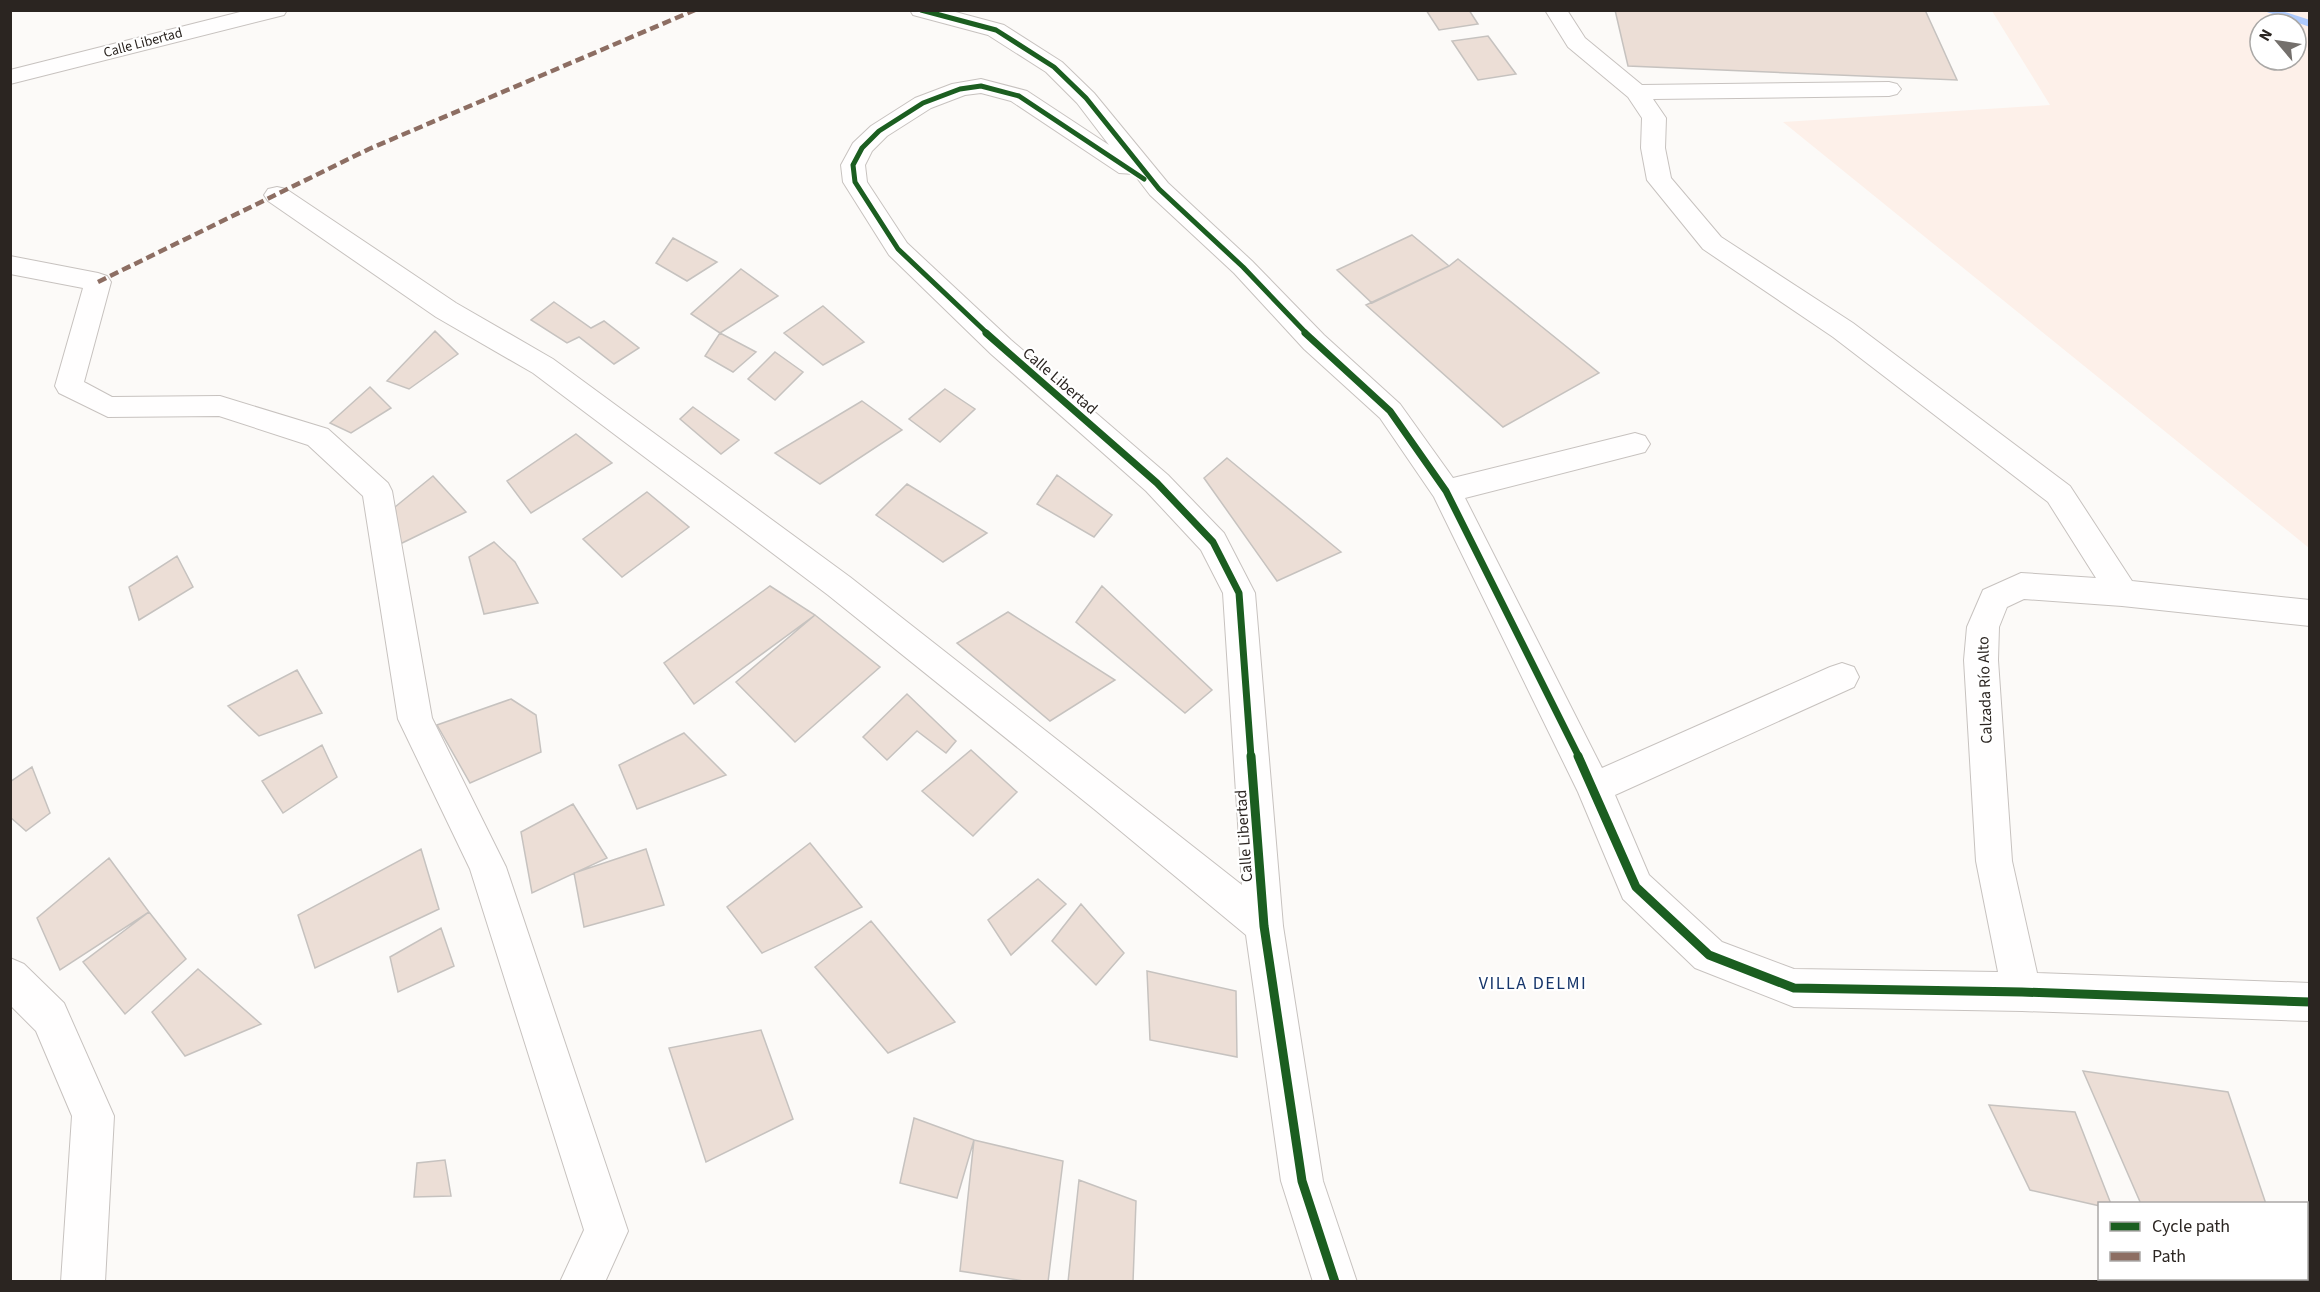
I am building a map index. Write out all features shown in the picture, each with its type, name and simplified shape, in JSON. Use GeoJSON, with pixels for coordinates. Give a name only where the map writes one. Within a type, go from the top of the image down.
{"type":"FeatureCollection","features":[{"type":"Feature","properties":{"kind":"street","name":"Calle Libertad"},"geometry":{"type":"LineString","coordinates":[[10,77],[276,10]]}},
{"type":"Feature","properties":{"kind":"street"},"geometry":{"type":"LineString","coordinates":[[921,10],[996,30],[1054,67],[1086,98],[1159,189],[1243,267],[1314,342],[1390,411],[1446,491],[1594,788],[1636,887],[1709,955],[1794,988],[2022,992],[2310,1002]]}},
{"type":"Feature","properties":{"kind":"street"},"geometry":{"type":"LineString","coordinates":[[1556,10],[1576,42],[1636,92],[1654,118],[1653,148],[1659,180],[1712,243],[1843,330],[2059,494],[2122,593]]}},
{"type":"Feature","properties":{"kind":"street","name":"Calle Libertad"},"geometry":{"type":"LineString","coordinates":[[1159,189],[1019,96],[981,86],[960,89],[923,103],[879,131],[862,148],[853,165],[855,182],[898,249],[1001,347],[1157,483],[1213,542],[1239,592],[1264,926],[1302,1181],[1335,1281]]}},
{"type":"Feature","properties":{"kind":"street"},"geometry":{"type":"LineString","coordinates":[[1636,92],[1889,89]]}},
{"type":"Feature","properties":{"kind":"street"},"geometry":{"type":"LineString","coordinates":[[1063,124],[1088,120],[1096,113]]}},
{"type":"Feature","properties":{"kind":"street"},"geometry":{"type":"LineString","coordinates":[[277,195],[446,310],[543,366],[839,586],[1107,798],[1264,926]]}},
{"type":"Feature","properties":{"kind":"street"},"geometry":{"type":"LineString","coordinates":[[10,265],[98,282],[69,386],[108,407],[220,405],[318,437],[377,491],[416,719],[488,867],[606,1231],[582,1281]]}},
{"type":"Feature","properties":{"kind":"street"},"geometry":{"type":"LineString","coordinates":[[1446,491],[1635,444]]}},
{"type":"Feature","properties":{"kind":"street","name":"Calzada Río Alto"},"geometry":{"type":"LineString","coordinates":[[2022,992],[1994,861],[1981,660],[1983,627],[1994,599],[2020,586],[2122,593],[2310,613]]}},
{"type":"Feature","properties":{"kind":"street"},"geometry":{"type":"LineString","coordinates":[[1594,788],[1842,677]]}},
{"type":"Feature","properties":{"kind":"street"},"geometry":{"type":"LineString","coordinates":[[10,977],[50,1017],[93,1116],[83,1281]]}},
{"type":"Feature","properties":{"kind":"shaded area"},"geometry":{"type":"Polygon","coordinates":[[[1992,11],[2309,11],[2309,548],[1783,122],[2050,105],[1992,11]]]}},
{"type":"Feature","properties":{"kind":"building"},"geometry":{"type":"Polygon","coordinates":[[[1426,10],[1469,10],[1478,24],[1439,30],[1426,10]]]}},
{"type":"Feature","properties":{"kind":"building"},"geometry":{"type":"Polygon","coordinates":[[[1615,10],[1925,10],[1957,80],[1628,66],[1615,10]]]}},
{"type":"Feature","properties":{"kind":"building"},"geometry":{"type":"Polygon","coordinates":[[[1488,36],[1516,74],[1478,80],[1452,41],[1488,36]]]}},
{"type":"Feature","properties":{"kind":"building"},"geometry":{"type":"Polygon","coordinates":[[[1412,235],[1449,266],[1372,303],[1337,270],[1412,235]]]}},
{"type":"Feature","properties":{"kind":"building"},"geometry":{"type":"Polygon","coordinates":[[[673,238],[717,262],[687,281],[656,263],[673,238]]]}},
{"type":"Feature","properties":{"kind":"building"},"geometry":{"type":"Polygon","coordinates":[[[1458,259],[1599,373],[1503,427],[1366,305],[1449,266],[1458,259]]]}},
{"type":"Feature","properties":{"kind":"building"},"geometry":{"type":"Polygon","coordinates":[[[741,269],[778,296],[720,333],[691,314],[741,269]]]}},
{"type":"Feature","properties":{"kind":"building"},"geometry":{"type":"Polygon","coordinates":[[[554,302],[591,328],[604,321],[639,348],[614,364],[579,337],[567,343],[531,320],[554,302]]]}},
{"type":"Feature","properties":{"kind":"building"},"geometry":{"type":"Polygon","coordinates":[[[823,306],[864,342],[823,365],[784,333],[823,306]]]}},
{"type":"Feature","properties":{"kind":"building"},"geometry":{"type":"Polygon","coordinates":[[[435,331],[458,354],[409,389],[387,381],[435,331]]]}},
{"type":"Feature","properties":{"kind":"building"},"geometry":{"type":"Polygon","coordinates":[[[720,333],[756,352],[733,372],[705,356],[720,333]]]}},
{"type":"Feature","properties":{"kind":"building"},"geometry":{"type":"Polygon","coordinates":[[[775,352],[803,372],[775,400],[748,379],[775,352]]]}},
{"type":"Feature","properties":{"kind":"building"},"geometry":{"type":"Polygon","coordinates":[[[370,387],[391,408],[351,433],[330,423],[370,387]]]}},
{"type":"Feature","properties":{"kind":"building"},"geometry":{"type":"Polygon","coordinates":[[[945,389],[975,409],[940,442],[909,419],[945,389]]]}},
{"type":"Feature","properties":{"kind":"building"},"geometry":{"type":"Polygon","coordinates":[[[862,401],[902,430],[820,484],[775,453],[862,401]]]}},
{"type":"Feature","properties":{"kind":"building"},"geometry":{"type":"Polygon","coordinates":[[[693,407],[739,440],[721,454],[680,419],[693,407]]]}},
{"type":"Feature","properties":{"kind":"building"},"geometry":{"type":"Polygon","coordinates":[[[576,434],[612,463],[531,513],[507,481],[576,434]]]}},
{"type":"Feature","properties":{"kind":"building"},"geometry":{"type":"Polygon","coordinates":[[[1227,458],[1341,552],[1277,581],[1204,478],[1227,458]]]}},
{"type":"Feature","properties":{"kind":"building"},"geometry":{"type":"Polygon","coordinates":[[[1057,475],[1112,515],[1094,537],[1037,504],[1057,475]]]}},
{"type":"Feature","properties":{"kind":"building"},"geometry":{"type":"Polygon","coordinates":[[[433,476],[466,512],[400,544],[395,507],[433,476]]]}},
{"type":"Feature","properties":{"kind":"building"},"geometry":{"type":"Polygon","coordinates":[[[907,484],[987,533],[943,562],[876,515],[907,484]]]}},
{"type":"Feature","properties":{"kind":"building"},"geometry":{"type":"Polygon","coordinates":[[[647,492],[689,527],[622,577],[583,539],[647,492]]]}},
{"type":"Feature","properties":{"kind":"building"},"geometry":{"type":"Polygon","coordinates":[[[494,542],[515,562],[538,603],[484,614],[469,557],[494,542]]]}},
{"type":"Feature","properties":{"kind":"building"},"geometry":{"type":"Polygon","coordinates":[[[177,556],[193,587],[139,620],[129,587],[177,556]]]}},
{"type":"Feature","properties":{"kind":"building"},"geometry":{"type":"Polygon","coordinates":[[[770,586],[815,615],[694,704],[664,663],[770,586]]]}},
{"type":"Feature","properties":{"kind":"building"},"geometry":{"type":"Polygon","coordinates":[[[1102,586],[1212,690],[1185,713],[1076,622],[1102,586]]]}},
{"type":"Feature","properties":{"kind":"building"},"geometry":{"type":"Polygon","coordinates":[[[1008,612],[1115,680],[1050,721],[957,643],[1008,612]]]}},
{"type":"Feature","properties":{"kind":"building"},"geometry":{"type":"Polygon","coordinates":[[[815,615],[880,667],[795,742],[736,682],[815,615]]]}},
{"type":"Feature","properties":{"kind":"building"},"geometry":{"type":"Polygon","coordinates":[[[297,670],[322,713],[259,736],[228,706],[297,670]]]}},
{"type":"Feature","properties":{"kind":"building"},"geometry":{"type":"Polygon","coordinates":[[[907,694],[956,741],[946,753],[917,731],[887,760],[863,737],[907,694]]]}},
{"type":"Feature","properties":{"kind":"building"},"geometry":{"type":"Polygon","coordinates":[[[511,699],[536,715],[541,752],[470,783],[437,725],[511,699]]]}},
{"type":"Feature","properties":{"kind":"building"},"geometry":{"type":"Polygon","coordinates":[[[684,733],[726,775],[637,809],[619,765],[684,733]]]}},
{"type":"Feature","properties":{"kind":"building"},"geometry":{"type":"Polygon","coordinates":[[[322,745],[337,777],[283,813],[262,781],[322,745]]]}},
{"type":"Feature","properties":{"kind":"building"},"geometry":{"type":"Polygon","coordinates":[[[971,750],[1017,792],[973,836],[922,791],[971,750]]]}},
{"type":"Feature","properties":{"kind":"building"},"geometry":{"type":"Polygon","coordinates":[[[32,767],[50,813],[26,831],[10,817],[10,782],[32,767]]]}},
{"type":"Feature","properties":{"kind":"building"},"geometry":{"type":"Polygon","coordinates":[[[573,804],[607,858],[532,893],[521,832],[573,804]]]}},
{"type":"Feature","properties":{"kind":"building"},"geometry":{"type":"Polygon","coordinates":[[[810,843],[862,907],[762,953],[727,907],[810,843]]]}},
{"type":"Feature","properties":{"kind":"building"},"geometry":{"type":"Polygon","coordinates":[[[421,849],[439,909],[315,968],[298,915],[421,849]]]}},
{"type":"Feature","properties":{"kind":"building"},"geometry":{"type":"Polygon","coordinates":[[[646,849],[664,905],[584,927],[574,873],[646,849]]]}},
{"type":"Feature","properties":{"kind":"building"},"geometry":{"type":"Polygon","coordinates":[[[109,858],[149,912],[60,970],[37,918],[109,858]]]}},
{"type":"Feature","properties":{"kind":"building"},"geometry":{"type":"Polygon","coordinates":[[[1038,879],[1066,904],[1011,955],[988,920],[1038,879]]]}},
{"type":"Feature","properties":{"kind":"building"},"geometry":{"type":"Polygon","coordinates":[[[1081,904],[1124,953],[1096,985],[1052,941],[1081,904]]]}},
{"type":"Feature","properties":{"kind":"building"},"geometry":{"type":"Polygon","coordinates":[[[149,912],[186,959],[125,1014],[83,962],[149,912]]]}},
{"type":"Feature","properties":{"kind":"building"},"geometry":{"type":"Polygon","coordinates":[[[871,921],[955,1022],[888,1053],[815,967],[871,921]]]}},
{"type":"Feature","properties":{"kind":"building"},"geometry":{"type":"Polygon","coordinates":[[[441,928],[454,966],[398,992],[390,957],[441,928]]]}},
{"type":"Feature","properties":{"kind":"building"},"geometry":{"type":"Polygon","coordinates":[[[198,969],[261,1024],[185,1056],[152,1012],[198,969]]]}},
{"type":"Feature","properties":{"kind":"building"},"geometry":{"type":"Polygon","coordinates":[[[1147,971],[1236,991],[1237,1057],[1150,1040],[1147,971]]]}},
{"type":"Feature","properties":{"kind":"building"},"geometry":{"type":"Polygon","coordinates":[[[761,1030],[793,1119],[706,1162],[669,1048],[761,1030]]]}},
{"type":"Feature","properties":{"kind":"building"},"geometry":{"type":"Polygon","coordinates":[[[2083,1071],[2228,1092],[2265,1202],[2140,1202],[2083,1071]]]}},
{"type":"Feature","properties":{"kind":"building"},"geometry":{"type":"Polygon","coordinates":[[[1989,1105],[2075,1112],[2110,1202],[2098,1202],[2098,1206],[2030,1190],[1989,1105]]]}},
{"type":"Feature","properties":{"kind":"building"},"geometry":{"type":"Polygon","coordinates":[[[914,1118],[974,1140],[957,1198],[900,1183],[914,1118]]]}},
{"type":"Feature","properties":{"kind":"building"},"geometry":{"type":"Polygon","coordinates":[[[974,1140],[1063,1161],[1048,1282],[1030,1282],[960,1271],[974,1140]]]}},
{"type":"Feature","properties":{"kind":"building"},"geometry":{"type":"Polygon","coordinates":[[[445,1160],[451,1196],[414,1197],[417,1163],[445,1160]]]}},
{"type":"Feature","properties":{"kind":"building"},"geometry":{"type":"Polygon","coordinates":[[[1079,1180],[1136,1201],[1133,1282],[1068,1282],[1079,1180]]]}},
{"type":"Feature","properties":{"kind":"waterway"},"geometry":{"type":"LineString","coordinates":[[2266,10],[2310,24]]}},
{"type":"Feature","properties":{"kind":"marked path"},"geometry":{"type":"LineString","coordinates":[[98,282],[369,149],[695,10]]}},
{"type":"Feature","properties":{"kind":"cycle path"},"geometry":{"type":"LineString","coordinates":[[921,10],[996,30],[1054,67],[1086,98],[1159,189],[1243,267],[1314,342],[1390,411],[1446,491],[1594,788],[1636,887],[1709,955],[1794,988],[2022,992],[2310,1002]]}},
{"type":"Feature","properties":{"kind":"cycle path"},"geometry":{"type":"LineString","coordinates":[[1144,179],[1019,96],[981,86],[960,89],[923,103],[879,131],[862,148],[853,165],[855,182],[898,249],[1001,347],[1157,483],[1213,542],[1239,593],[1264,926],[1302,1181],[1335,1282]]}},
{"type":"Feature","properties":{"kind":"district","name":"VILLA DELMI"},"geometry":{"type":"Point","coordinates":[1533,983]}}]}
